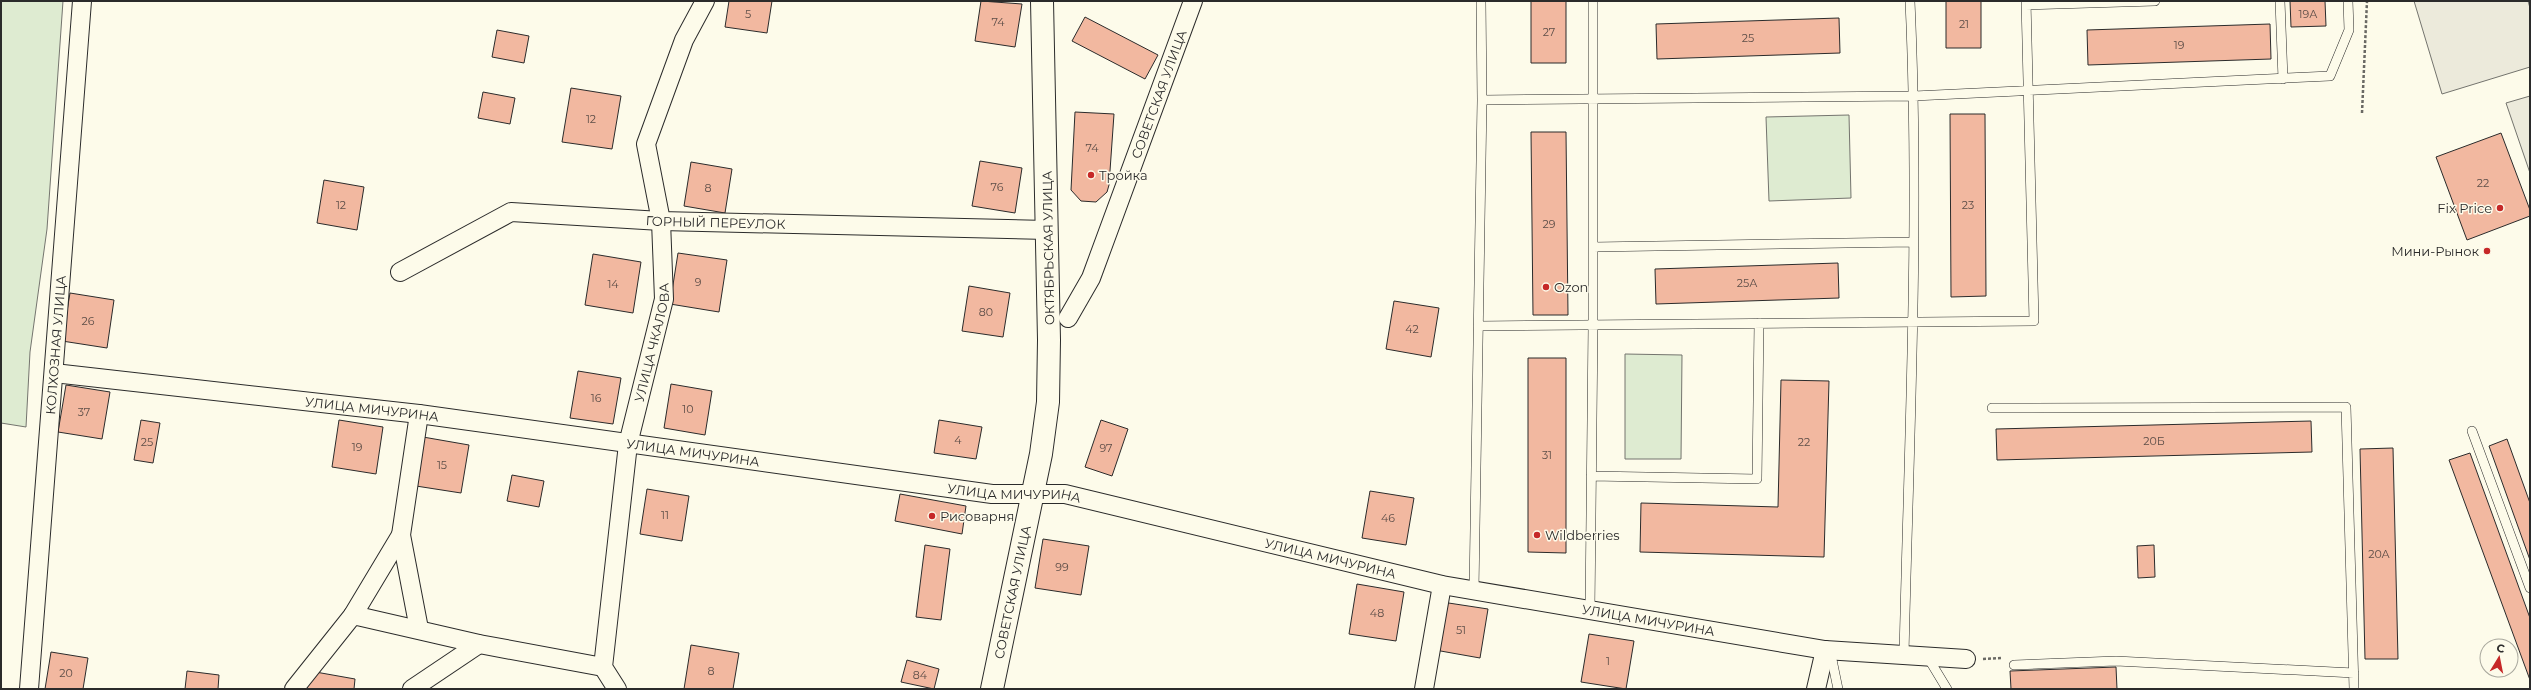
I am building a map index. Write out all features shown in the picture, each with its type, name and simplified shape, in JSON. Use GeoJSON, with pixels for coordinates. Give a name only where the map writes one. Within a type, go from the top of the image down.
{"type":"FeatureCollection","features":[{"type":"Feature","properties":{"kind":"main road","name":"ОКТЯБРЬСКАЯ УЛИЦА"},"geometry":{"type":"LineString","coordinates":[[1032,494],[1041,454],[1048,402],[1047,230],[1042,1]]}},
{"type":"Feature","properties":{"kind":"main road","name":"СОВЕТСКАЯ УЛИЦА"},"geometry":{"type":"LineString","coordinates":[[992,689],[1032,494]]}},
{"type":"Feature","properties":{"kind":"street","name":"КОЛХОЗНАЯ УЛИЦА"},"geometry":{"type":"LineString","coordinates":[[29,689],[82,1]]}},
{"type":"Feature","properties":{"kind":"street","name":"УЛИЦА ЧКАЛОВА"},"geometry":{"type":"LineString","coordinates":[[603,667],[628,444],[664,299],[661,220],[646,144],[684,40],[705,1]]}},
{"type":"Feature","properties":{"kind":"street","name":"СОВЕТСКАЯ УЛИЦА"},"geometry":{"type":"LineString","coordinates":[[1068,318],[1091,278],[1193,1]]}},
{"type":"Feature","properties":{"kind":"street","name":"ГОРНЫЙ ПЕРЕУЛОК"},"geometry":{"type":"LineString","coordinates":[[400,272],[510,212],[661,220],[1047,230]]}},
{"type":"Feature","properties":{"kind":"street","name":"УЛИЦА МИЧУРИНА"},"geometry":{"type":"LineString","coordinates":[[54,373],[419,414],[992,494],[1065,494],[1442,585],[1828,650],[1966,659]]}},
{"type":"Feature","properties":{"kind":"street"},"geometry":{"type":"LineString","coordinates":[[419,414],[402,535],[419,629]]}},
{"type":"Feature","properties":{"kind":"street"},"geometry":{"type":"LineString","coordinates":[[294,689],[353,615],[402,535]]}},
{"type":"Feature","properties":{"kind":"street"},"geometry":{"type":"LineString","coordinates":[[1424,689],[1442,585]]}},
{"type":"Feature","properties":{"kind":"street"},"geometry":{"type":"LineString","coordinates":[[353,615],[479,644],[603,667],[617,689]]}},
{"type":"Feature","properties":{"kind":"street"},"geometry":{"type":"LineString","coordinates":[[412,689],[479,644]]}},
{"type":"Feature","properties":{"kind":"street"},"geometry":{"type":"LineString","coordinates":[[1816,689],[1828,650]]}},
{"type":"Feature","properties":{"kind":"lane"},"geometry":{"type":"LineString","coordinates":[[1474,590],[1482,100],[1481,1]]}},
{"type":"Feature","properties":{"kind":"lane"},"geometry":{"type":"LineString","coordinates":[[1590,610],[1593,325],[1593,1]]}},
{"type":"Feature","properties":{"kind":"lane"},"geometry":{"type":"LineString","coordinates":[[1904,655],[1913,242],[1914,96],[1910,1]]}},
{"type":"Feature","properties":{"kind":"lane"},"geometry":{"type":"LineString","coordinates":[[1478,326],[2034,321],[2026,3],[2155,1]]}},
{"type":"Feature","properties":{"kind":"lane"},"geometry":{"type":"LineString","coordinates":[[2280,1],[2283,79]]}},
{"type":"Feature","properties":{"kind":"lane"},"geometry":{"type":"LineString","coordinates":[[1482,100],[1914,96],[2028,92],[2330,76],[2349,30],[2348,1]]}},
{"type":"Feature","properties":{"kind":"lane"},"geometry":{"type":"LineString","coordinates":[[1593,247],[1913,242]]}},
{"type":"Feature","properties":{"kind":"lane"},"geometry":{"type":"LineString","coordinates":[[1591,476],[1757,479],[1759,323]]}},
{"type":"Feature","properties":{"kind":"lane"},"geometry":{"type":"LineString","coordinates":[[1992,408],[2346,407],[2354,689]]}},
{"type":"Feature","properties":{"kind":"lane"},"geometry":{"type":"LineString","coordinates":[[2472,431],[2530,588]]}},
{"type":"Feature","properties":{"kind":"lane"},"geometry":{"type":"LineString","coordinates":[[1828,650],[1838,689]]}},
{"type":"Feature","properties":{"kind":"lane"},"geometry":{"type":"LineString","coordinates":[[1927,656],[1948,689]]}},
{"type":"Feature","properties":{"kind":"lane"},"geometry":{"type":"LineString","coordinates":[[2014,665],[2116,661],[2354,673]]}},
{"type":"Feature","properties":{"kind":"path"},"geometry":{"type":"LineString","coordinates":[[2362,113],[2367,1]]}},
{"type":"Feature","properties":{"kind":"path"},"geometry":{"type":"LineString","coordinates":[[1966,659],[2007,658],[2014,665]]}},
{"type":"Feature","properties":{"kind":"green space"},"geometry":{"type":"Polygon","coordinates":[[[1,1],[63,1],[47,229],[30,352],[26,427],[1,423],[1,1]]]}},
{"type":"Feature","properties":{"kind":"green space"},"geometry":{"type":"Polygon","coordinates":[[[1849,115],[1851,198],[1769,201],[1766,117],[1849,115]]]}},
{"type":"Feature","properties":{"kind":"green space"},"geometry":{"type":"Polygon","coordinates":[[[1625,354],[1682,355],[1681,459],[1625,459],[1625,354]]]}},
{"type":"Feature","properties":{"kind":"shaded area"},"geometry":{"type":"Polygon","coordinates":[[[2414,1],[2528,1],[2530,8],[2530,67],[2442,94],[2414,1]]]}},
{"type":"Feature","properties":{"kind":"shaded area"},"geometry":{"type":"Polygon","coordinates":[[[2530,96],[2530,173],[2506,103],[2530,96]]]}},
{"type":"Feature","properties":{"kind":"building"},"geometry":{"type":"Polygon","coordinates":[[[729,1],[772,1],[767,33],[725,27],[729,1]]]}},
{"type":"Feature","properties":{"kind":"building"},"geometry":{"type":"Polygon","coordinates":[[[981,1],[1022,4],[1015,47],[975,41],[981,1]]]}},
{"type":"Feature","properties":{"kind":"building"},"geometry":{"type":"Polygon","coordinates":[[[1531,1],[1566,1],[1566,63],[1531,63],[1531,1]]]}},
{"type":"Feature","properties":{"kind":"building"},"geometry":{"type":"Polygon","coordinates":[[[1946,1],[1981,1],[1981,48],[1946,48],[1946,1]]]}},
{"type":"Feature","properties":{"kind":"building"},"geometry":{"type":"Polygon","coordinates":[[[2290,1],[2325,1],[2326,26],[2291,27],[2290,1]]]}},
{"type":"Feature","properties":{"kind":"building"},"geometry":{"type":"Polygon","coordinates":[[[1085,17],[1158,55],[1145,79],[1072,41],[1085,17]]]}},
{"type":"Feature","properties":{"kind":"building"},"geometry":{"type":"Polygon","coordinates":[[[1839,18],[1840,53],[1657,59],[1656,24],[1839,18]]]}},
{"type":"Feature","properties":{"kind":"building"},"geometry":{"type":"Polygon","coordinates":[[[2270,24],[2271,59],[2088,65],[2087,30],[2270,24]]]}},
{"type":"Feature","properties":{"kind":"building"},"geometry":{"type":"Polygon","coordinates":[[[497,30],[529,36],[524,63],[492,57],[497,30]]]}},
{"type":"Feature","properties":{"kind":"building"},"geometry":{"type":"Polygon","coordinates":[[[571,88],[621,96],[612,149],[562,142],[571,88]]]}},
{"type":"Feature","properties":{"kind":"building"},"geometry":{"type":"Polygon","coordinates":[[[483,92],[515,98],[510,124],[478,118],[483,92]]]}},
{"type":"Feature","properties":{"kind":"building"},"geometry":{"type":"Polygon","coordinates":[[[1075,112],[1114,114],[1109,185],[1107,192],[1096,202],[1081,201],[1071,190],[1075,112]]]}},
{"type":"Feature","properties":{"kind":"building"},"geometry":{"type":"Polygon","coordinates":[[[1950,114],[1985,114],[1986,296],[1951,297],[1950,114]]]}},
{"type":"Feature","properties":{"kind":"building"},"geometry":{"type":"Polygon","coordinates":[[[1531,132],[1566,132],[1568,315],[1533,315],[1531,132]]]}},
{"type":"Feature","properties":{"kind":"building"},"geometry":{"type":"Polygon","coordinates":[[[2501,133],[2530,210],[2530,216],[2467,240],[2436,157],[2501,133]]]}},
{"type":"Feature","properties":{"kind":"building"},"geometry":{"type":"Polygon","coordinates":[[[980,161],[1022,168],[1015,213],[972,206],[980,161]]]}},
{"type":"Feature","properties":{"kind":"building"},"geometry":{"type":"Polygon","coordinates":[[[691,162],[732,169],[725,213],[684,206],[691,162]]]}},
{"type":"Feature","properties":{"kind":"building"},"geometry":{"type":"Polygon","coordinates":[[[324,180],[364,187],[357,230],[317,223],[324,180]]]}},
{"type":"Feature","properties":{"kind":"building"},"geometry":{"type":"Polygon","coordinates":[[[678,253],[727,260],[719,312],[670,304],[678,253]]]}},
{"type":"Feature","properties":{"kind":"building"},"geometry":{"type":"Polygon","coordinates":[[[593,254],[641,262],[633,313],[585,305],[593,254]]]}},
{"type":"Feature","properties":{"kind":"building"},"geometry":{"type":"Polygon","coordinates":[[[1838,263],[1839,298],[1656,304],[1655,269],[1838,263]]]}},
{"type":"Feature","properties":{"kind":"building"},"geometry":{"type":"Polygon","coordinates":[[[969,286],[1010,293],[1003,337],[962,331],[969,286]]]}},
{"type":"Feature","properties":{"kind":"building"},"geometry":{"type":"Polygon","coordinates":[[[70,293],[114,300],[107,348],[62,341],[70,293]]]}},
{"type":"Feature","properties":{"kind":"building"},"geometry":{"type":"Polygon","coordinates":[[[1394,301],[1439,308],[1431,357],[1386,349],[1394,301]]]}},
{"type":"Feature","properties":{"kind":"building"},"geometry":{"type":"Polygon","coordinates":[[[1528,358],[1566,358],[1566,553],[1528,552],[1528,358]]]}},
{"type":"Feature","properties":{"kind":"building"},"geometry":{"type":"Polygon","coordinates":[[[578,371],[621,378],[613,424],[570,418],[578,371]]]}},
{"type":"Feature","properties":{"kind":"building"},"geometry":{"type":"Polygon","coordinates":[[[1781,380],[1829,381],[1824,557],[1640,552],[1641,503],[1778,507],[1781,380]]]}},
{"type":"Feature","properties":{"kind":"building"},"geometry":{"type":"Polygon","coordinates":[[[671,384],[712,391],[705,435],[664,428],[671,384]]]}},
{"type":"Feature","properties":{"kind":"building"},"geometry":{"type":"Polygon","coordinates":[[[66,385],[110,392],[102,439],[58,432],[66,385]]]}},
{"type":"Feature","properties":{"kind":"building"},"geometry":{"type":"Polygon","coordinates":[[[141,420],[160,423],[153,463],[134,460],[141,420]]]}},
{"type":"Feature","properties":{"kind":"building"},"geometry":{"type":"Polygon","coordinates":[[[339,420],[383,427],[376,474],[332,467],[339,420]]]}},
{"type":"Feature","properties":{"kind":"building"},"geometry":{"type":"Polygon","coordinates":[[[939,420],[982,427],[976,459],[934,453],[939,420]]]}},
{"type":"Feature","properties":{"kind":"building"},"geometry":{"type":"Polygon","coordinates":[[[1101,420],[1128,429],[1112,476],[1085,467],[1101,420]]]}},
{"type":"Feature","properties":{"kind":"building"},"geometry":{"type":"Polygon","coordinates":[[[2311,421],[2312,452],[1997,460],[1996,429],[2311,421]]]}},
{"type":"Feature","properties":{"kind":"building"},"geometry":{"type":"Polygon","coordinates":[[[423,437],[469,445],[461,493],[416,486],[423,437]]]}},
{"type":"Feature","properties":{"kind":"building"},"geometry":{"type":"Polygon","coordinates":[[[2507,439],[2530,503],[2530,560],[2489,446],[2507,439]]]}},
{"type":"Feature","properties":{"kind":"building"},"geometry":{"type":"Polygon","coordinates":[[[2393,448],[2398,659],[2365,659],[2360,449],[2393,448]]]}},
{"type":"Feature","properties":{"kind":"building"},"geometry":{"type":"Polygon","coordinates":[[[2470,453],[2530,618],[2530,680],[2519,650],[2519,638],[2515,638],[2449,460],[2470,453]]]}},
{"type":"Feature","properties":{"kind":"building"},"geometry":{"type":"Polygon","coordinates":[[[512,475],[544,481],[539,507],[507,501],[512,475]]]}},
{"type":"Feature","properties":{"kind":"building"},"geometry":{"type":"Polygon","coordinates":[[[647,489],[689,496],[682,541],[640,534],[647,489]]]}},
{"type":"Feature","properties":{"kind":"building"},"geometry":{"type":"Polygon","coordinates":[[[1370,491],[1414,498],[1406,545],[1362,538],[1370,491]]]}},
{"type":"Feature","properties":{"kind":"building"},"geometry":{"type":"Polygon","coordinates":[[[900,494],[966,506],[962,534],[895,521],[900,494]]]}},
{"type":"Feature","properties":{"kind":"building"},"geometry":{"type":"Polygon","coordinates":[[[1043,539],[1089,546],[1081,595],[1035,588],[1043,539]]]}},
{"type":"Feature","properties":{"kind":"building"},"geometry":{"type":"Polygon","coordinates":[[[925,545],[950,549],[941,620],[916,617],[925,545]]]}},
{"type":"Feature","properties":{"kind":"building"},"geometry":{"type":"Polygon","coordinates":[[[2154,545],[2155,577],[2138,578],[2137,546],[2154,545]]]}},
{"type":"Feature","properties":{"kind":"building"},"geometry":{"type":"Polygon","coordinates":[[[1357,584],[1404,592],[1396,641],[1349,634],[1357,584]]]}},
{"type":"Feature","properties":{"kind":"building"},"geometry":{"type":"Polygon","coordinates":[[[1442,602],[1488,609],[1480,658],[1435,650],[1442,602]]]}},
{"type":"Feature","properties":{"kind":"building"},"geometry":{"type":"Polygon","coordinates":[[[1589,634],[1634,641],[1626,689],[1581,682],[1589,634]]]}},
{"type":"Feature","properties":{"kind":"building"},"geometry":{"type":"Polygon","coordinates":[[[691,645],[739,653],[733,689],[684,689],[691,645]]]}},
{"type":"Feature","properties":{"kind":"building"},"geometry":{"type":"Polygon","coordinates":[[[51,652],[88,658],[83,689],[45,689],[51,652]]]}},
{"type":"Feature","properties":{"kind":"building"},"geometry":{"type":"Polygon","coordinates":[[[907,660],[939,669],[934,689],[901,682],[907,660]]]}},
{"type":"Feature","properties":{"kind":"building"},"geometry":{"type":"Polygon","coordinates":[[[2116,667],[2117,689],[2011,689],[2010,671],[2116,667]]]}},
{"type":"Feature","properties":{"kind":"building"},"geometry":{"type":"Polygon","coordinates":[[[187,671],[219,675],[218,689],[185,689],[187,671]]]}},
{"type":"Feature","properties":{"kind":"building"},"geometry":{"type":"Polygon","coordinates":[[[310,671],[355,679],[354,689],[307,689],[310,671]]]}},
{"type":"Feature","properties":{"kind":"place","name":"Тройка"},"geometry":{"type":"Point","coordinates":[1091,175]}},
{"type":"Feature","properties":{"kind":"place","name":"Fix Price"},"geometry":{"type":"Point","coordinates":[2500,208]}},
{"type":"Feature","properties":{"kind":"place","name":"Мини-Рынок"},"geometry":{"type":"Point","coordinates":[2487,251]}},
{"type":"Feature","properties":{"kind":"place","name":"Ozon"},"geometry":{"type":"Point","coordinates":[1546,287]}},
{"type":"Feature","properties":{"kind":"place","name":"Рисоварня"},"geometry":{"type":"Point","coordinates":[932,516]}},
{"type":"Feature","properties":{"kind":"place","name":"Wildberries"},"geometry":{"type":"Point","coordinates":[1537,535]}}]}
